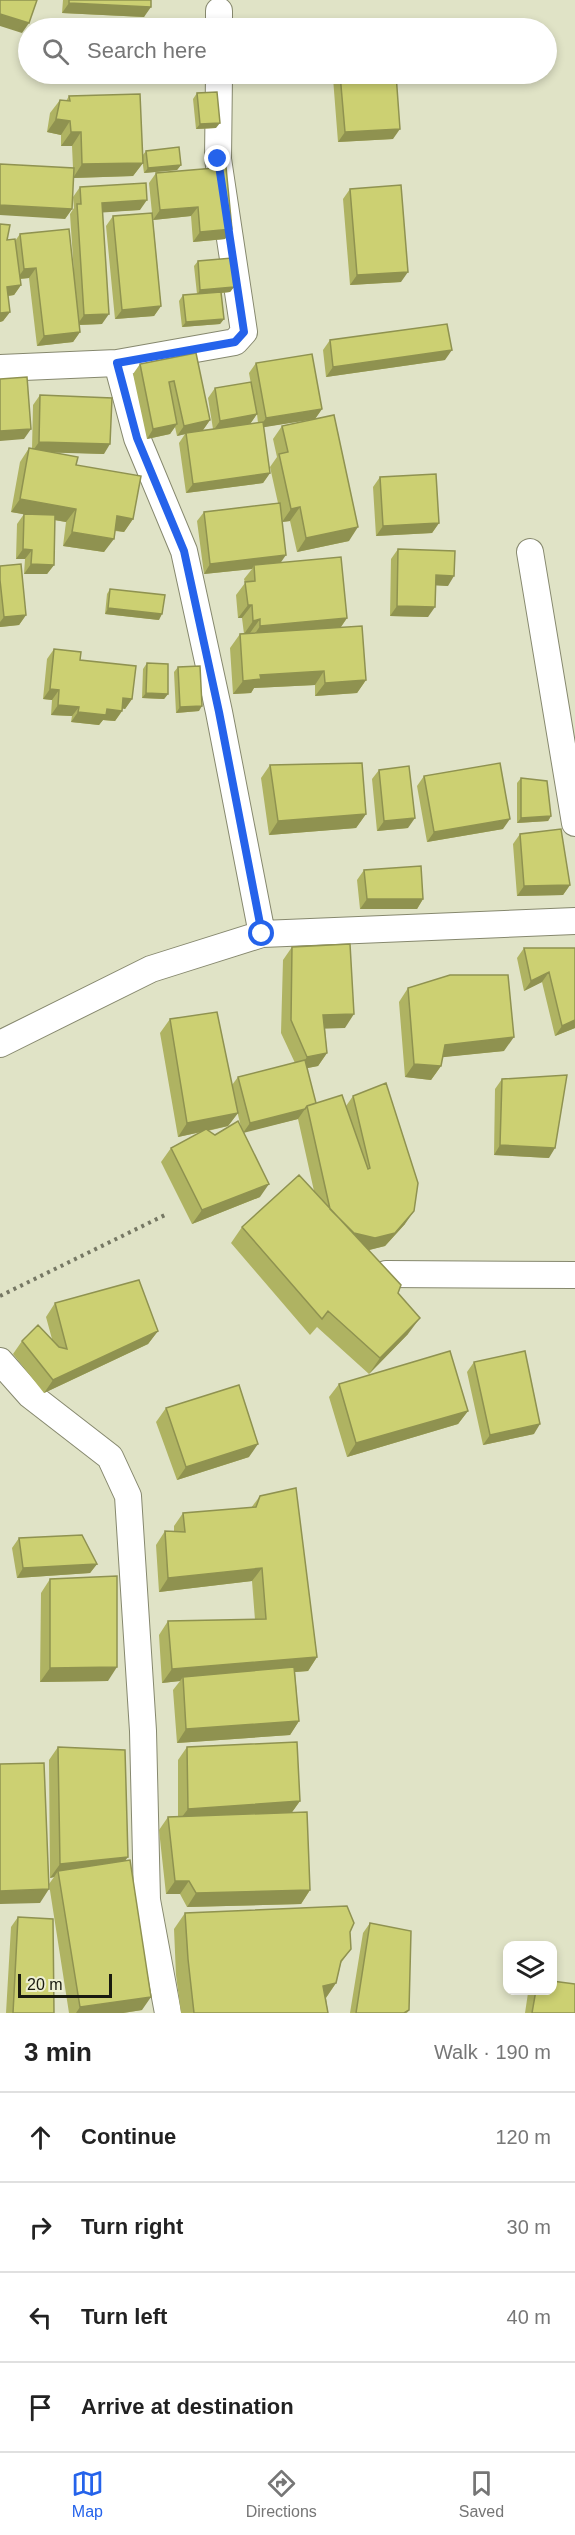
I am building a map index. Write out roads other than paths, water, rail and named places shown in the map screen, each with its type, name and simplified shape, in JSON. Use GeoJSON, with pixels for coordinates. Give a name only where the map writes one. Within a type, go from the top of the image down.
{"type":"FeatureCollection","features":[{"type":"Feature","properties":{"kind":"street"},"geometry":{"type":"LineString","coordinates":[[0,368],[117,363],[235,342],[244,332],[218,159],[219,84]]}},
{"type":"Feature","properties":{"kind":"street"},"geometry":{"type":"LineString","coordinates":[[117,363],[137,438],[184,551],[219,712],[262,934]]}},
{"type":"Feature","properties":{"kind":"street"},"geometry":{"type":"LineString","coordinates":[[530,552],[575,823]]}},
{"type":"Feature","properties":{"kind":"street"},"geometry":{"type":"LineString","coordinates":[[0,1044],[151,969],[262,934],[575,921]]}},
{"type":"Feature","properties":{"kind":"street"},"geometry":{"type":"LineString","coordinates":[[386,1274],[575,1275]]}},
{"type":"Feature","properties":{"kind":"street"},"geometry":{"type":"LineString","coordinates":[[0,1361],[30,1395],[110,1456],[128,1496],[143,1731],[147,1900],[168,2013]]}}]}
